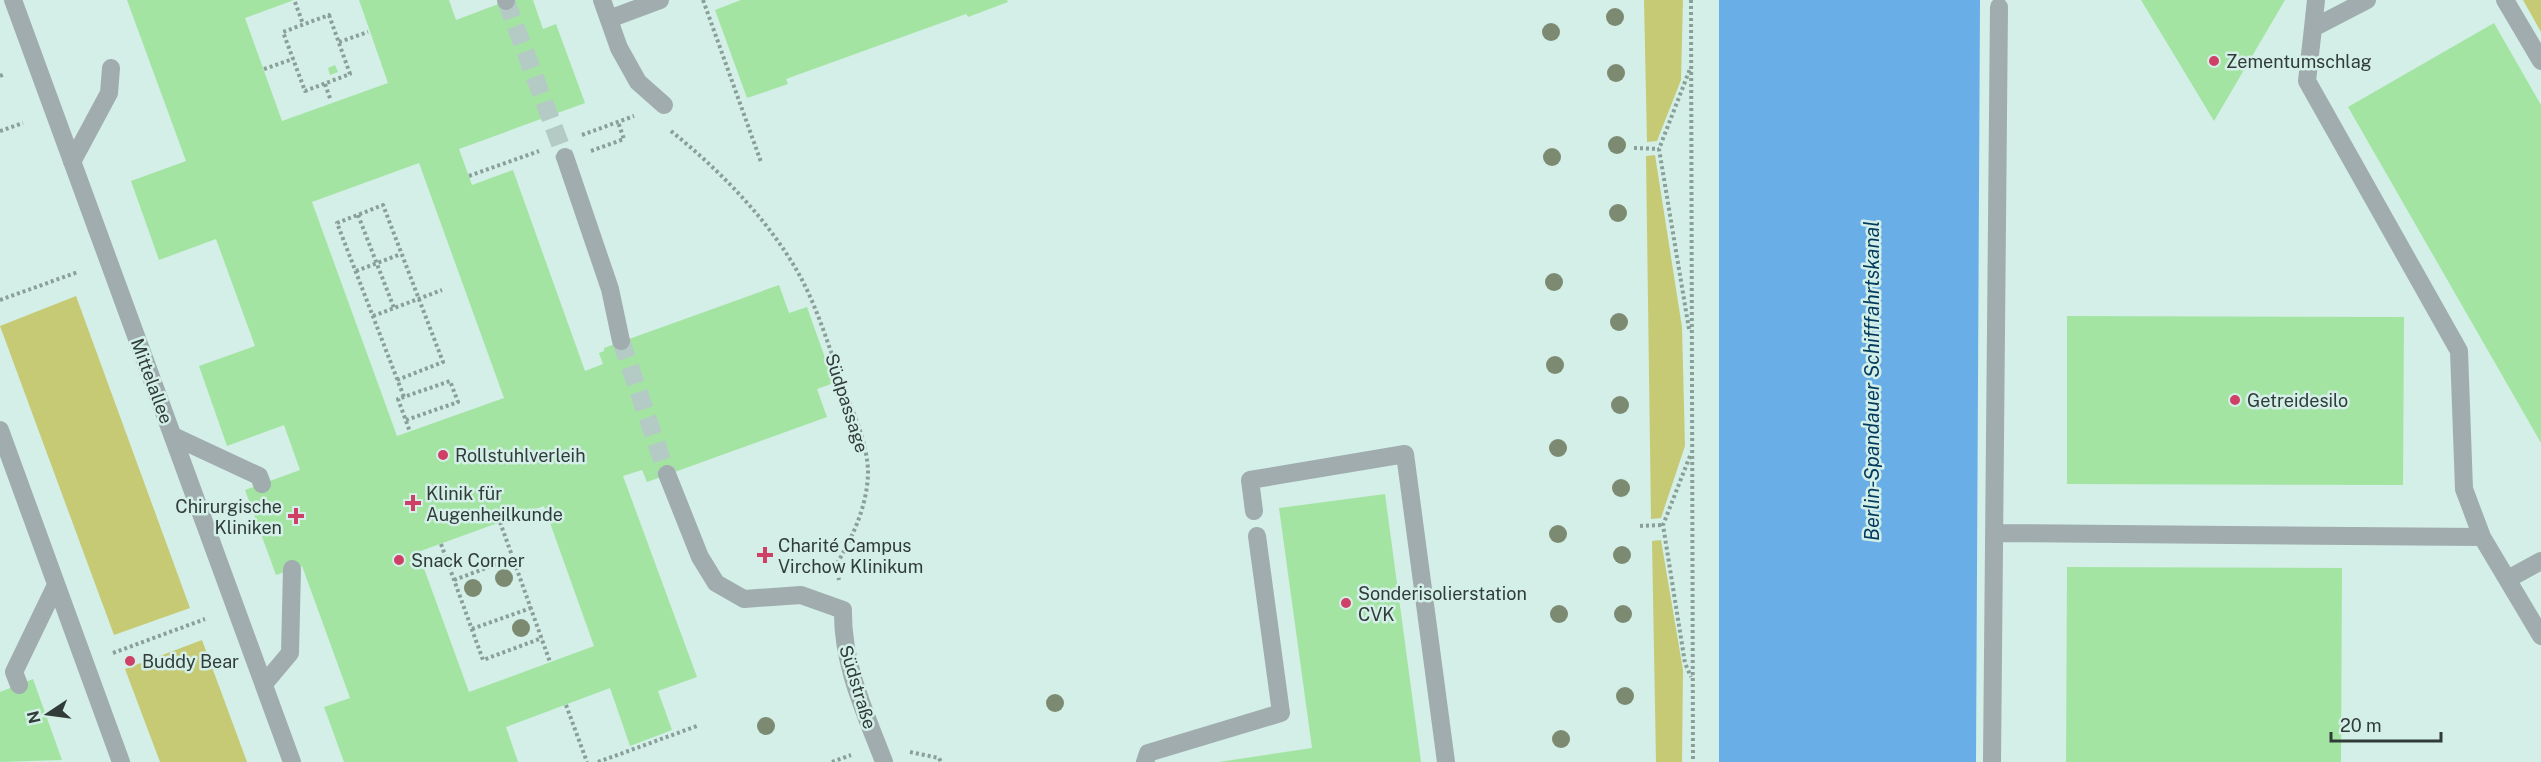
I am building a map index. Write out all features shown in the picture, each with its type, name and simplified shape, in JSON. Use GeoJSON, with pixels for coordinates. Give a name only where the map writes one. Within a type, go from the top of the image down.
{"type":"FeatureCollection","features":[{"type":"Feature","properties":{"kind":"lane","name":"Mittelallee"},"geometry":{"type":"LineString","coordinates":[[13,0],[292,762]]}},
{"type":"Feature","properties":{"kind":"lane"},"geometry":{"type":"LineString","coordinates":[[602,0],[619,48],[638,82],[664,105]]}},
{"type":"Feature","properties":{"kind":"lane"},"geometry":{"type":"LineString","coordinates":[[609,19],[660,0]]}},
{"type":"Feature","properties":{"kind":"lane"},"geometry":{"type":"LineString","coordinates":[[2316,0],[2307,81],[2459,351],[2464,489],[2482,537],[2541,636]]}},
{"type":"Feature","properties":{"kind":"lane"},"geometry":{"type":"LineString","coordinates":[[2313,28],[2367,0]]}},
{"type":"Feature","properties":{"kind":"lane"},"geometry":{"type":"LineString","coordinates":[[2505,0],[2541,61]]}},
{"type":"Feature","properties":{"kind":"lane"},"geometry":{"type":"LineString","coordinates":[[1992,762],[1999,8]]}},
{"type":"Feature","properties":{"kind":"lane"},"geometry":{"type":"LineString","coordinates":[[72,162],[108,93],[111,68]]}},
{"type":"Feature","properties":{"kind":"lane"},"geometry":{"type":"LineString","coordinates":[[565,157],[610,289],[621,341]]}},
{"type":"Feature","properties":{"kind":"lane"},"geometry":{"type":"LineString","coordinates":[[0,430],[121,762]]}},
{"type":"Feature","properties":{"kind":"lane"},"geometry":{"type":"LineString","coordinates":[[173,436],[259,476],[262,484]]}},
{"type":"Feature","properties":{"kind":"lane"},"geometry":{"type":"LineString","coordinates":[[1254,511],[1250,480],[1405,454],[1446,762]]}},
{"type":"Feature","properties":{"kind":"lane"},"geometry":{"type":"LineString","coordinates":[[667,474],[700,557],[716,583],[744,599],[801,595],[843,610]]}},
{"type":"Feature","properties":{"kind":"lane"},"geometry":{"type":"LineString","coordinates":[[1995,533],[2482,537]]}},
{"type":"Feature","properties":{"kind":"lane"},"geometry":{"type":"LineString","coordinates":[[1145,762],[1148,753],[1281,713],[1257,536]]}},
{"type":"Feature","properties":{"kind":"lane"},"geometry":{"type":"LineString","coordinates":[[2508,579],[2541,561]]}},
{"type":"Feature","properties":{"kind":"lane"},"geometry":{"type":"LineString","coordinates":[[264,684],[290,653],[292,569]]}},
{"type":"Feature","properties":{"kind":"lane"},"geometry":{"type":"LineString","coordinates":[[19,685],[14,672],[56,585]]}},
{"type":"Feature","properties":{"kind":"lane","name":"Südstraße"},"geometry":{"type":"LineString","coordinates":[[843,610],[843,637],[848,667],[884,762]]}},
{"type":"Feature","properties":{"kind":"path"},"geometry":{"type":"LineString","coordinates":[[703,0],[761,162]]}},
{"type":"Feature","properties":{"kind":"path"},"geometry":{"type":"LineString","coordinates":[[1691,0],[1693,762]]}},
{"type":"Feature","properties":{"kind":"path"},"geometry":{"type":"LineString","coordinates":[[295,2],[303,24]]}},
{"type":"Feature","properties":{"kind":"path"},"geometry":{"type":"LineString","coordinates":[[329,15],[350,74],[305,91],[283,32],[303,24],[329,15]]}},
{"type":"Feature","properties":{"kind":"path"},"geometry":{"type":"LineString","coordinates":[[339,42],[368,32]]}},
{"type":"Feature","properties":{"kind":"path"},"geometry":{"type":"LineString","coordinates":[[264,69],[293,59]]}},
{"type":"Feature","properties":{"kind":"path"},"geometry":{"type":"LineString","coordinates":[[1691,335],[1684,311],[1659,149],[1692,65]]}},
{"type":"Feature","properties":{"kind":"path"},"geometry":{"type":"LineString","coordinates":[[325,84],[331,101]]}},
{"type":"Feature","properties":{"kind":"path"},"geometry":{"type":"LineString","coordinates":[[613,143],[624,139],[618,122]]}},
{"type":"Feature","properties":{"kind":"path"},"geometry":{"type":"LineString","coordinates":[[0,131],[23,123]]}},
{"type":"Feature","properties":{"kind":"path","name":"Südpassage"},"geometry":{"type":"LineString","coordinates":[[663,125],[704,158],[741,197],[795,268],[815,310],[860,431],[868,470],[863,506],[848,545],[836,565],[843,610]]}},
{"type":"Feature","properties":{"kind":"path"},"geometry":{"type":"LineString","coordinates":[[1634,148],[1659,149]]}},
{"type":"Feature","properties":{"kind":"path"},"geometry":{"type":"LineString","coordinates":[[469,177],[493,168]]}},
{"type":"Feature","properties":{"kind":"path"},"geometry":{"type":"LineString","coordinates":[[397,380],[443,362],[383,205],[337,223],[356,271],[397,380],[404,397]]}},
{"type":"Feature","properties":{"kind":"path"},"geometry":{"type":"LineString","coordinates":[[358,215],[394,308]]}},
{"type":"Feature","properties":{"kind":"path"},"geometry":{"type":"LineString","coordinates":[[356,271],[401,254]]}},
{"type":"Feature","properties":{"kind":"path"},"geometry":{"type":"LineString","coordinates":[[0,300],[78,272]]}},
{"type":"Feature","properties":{"kind":"path"},"geometry":{"type":"LineString","coordinates":[[373,316],[442,290]]}},
{"type":"Feature","properties":{"kind":"path"},"geometry":{"type":"LineString","coordinates":[[406,420],[458,402],[450,381],[398,399],[410,432]]}},
{"type":"Feature","properties":{"kind":"path"},"geometry":{"type":"LineString","coordinates":[[1692,452],[1663,525],[1685,663],[1692,681]]}},
{"type":"Feature","properties":{"kind":"path"},"geometry":{"type":"LineString","coordinates":[[500,522],[550,662]]}},
{"type":"Feature","properties":{"kind":"path"},"geometry":{"type":"LineString","coordinates":[[1640,526],[1663,525]]}},
{"type":"Feature","properties":{"kind":"path"},"geometry":{"type":"LineString","coordinates":[[441,544],[483,660],[542,638]]}},
{"type":"Feature","properties":{"kind":"path"},"geometry":{"type":"LineString","coordinates":[[454,580],[513,558]]}},
{"type":"Feature","properties":{"kind":"path"},"geometry":{"type":"LineString","coordinates":[[472,630],[531,608]]}},
{"type":"Feature","properties":{"kind":"path"},"geometry":{"type":"LineString","coordinates":[[113,653],[205,619]]}},
{"type":"Feature","properties":{"kind":"path"},"geometry":{"type":"LineString","coordinates":[[566,705],[587,762]]}},
{"type":"Feature","properties":{"kind":"path"},"geometry":{"type":"LineString","coordinates":[[598,762],[697,726]]}},
{"type":"Feature","properties":{"kind":"green space"},"geometry":{"type":"Polygon","coordinates":[[[1644,0],[1683,0],[1681,80],[1657,141],[1647,142],[1644,0]]]}},
{"type":"Feature","properties":{"kind":"green space"},"geometry":{"type":"Polygon","coordinates":[[[2523,0],[2541,0],[2541,32],[2523,0]]]}},
{"type":"Feature","properties":{"kind":"green space"},"geometry":{"type":"Polygon","coordinates":[[[1655,155],[1682,327],[1685,446],[1661,518],[1651,519],[1646,156],[1655,155]]]}},
{"type":"Feature","properties":{"kind":"green space"},"geometry":{"type":"Polygon","coordinates":[[[76,296],[190,608],[114,635],[0,326],[76,296]]]}},
{"type":"Feature","properties":{"kind":"green space"},"geometry":{"type":"Polygon","coordinates":[[[1661,540],[1683,670],[1682,762],[1656,762],[1652,541],[1661,540]]]}},
{"type":"Feature","properties":{"kind":"green space"},"geometry":{"type":"Polygon","coordinates":[[[202,640],[247,762],[160,762],[125,669],[202,640]]]}},
{"type":"Feature","properties":{"kind":"water","name":"Berlin-Spandauer Schifffahrtskanal"},"geometry":{"type":"Polygon","coordinates":[[[1719,0],[1980,0],[1976,762],[1719,762],[1719,0]]]}},
{"type":"Feature","properties":{"kind":"building"},"geometry":{"type":"Polygon","coordinates":[[[127,0],[294,0],[245,18],[282,121],[388,83],[359,0],[449,0],[456,20],[509,0],[533,0],[543,29],[556,24],[585,103],[459,149],[472,185],[513,170],[585,371],[603,364],[599,353],[604,351],[604,348],[779,285],[789,313],[807,307],[834,383],[817,389],[827,417],[647,482],[642,470],[623,476],[697,677],[658,691],[672,730],[630,746],[610,688],[506,727],[518,762],[344,762],[324,707],[350,698],[302,566],[276,575],[245,490],[300,470],[284,425],[227,446],[199,366],[255,346],[216,239],[159,260],[131,181],[186,161],[127,0]],[[419,163],[312,202],[397,436],[504,398],[419,163]],[[544,506],[418,552],[469,692],[594,646],[544,506]]]}},
{"type":"Feature","properties":{"kind":"building"},"geometry":{"type":"Polygon","coordinates":[[[741,0],[1007,0],[1008,2],[968,17],[966,14],[786,79],[788,84],[747,98],[715,10],[741,0]]]}},
{"type":"Feature","properties":{"kind":"building","name":"Zementumschlag"},"geometry":{"type":"Polygon","coordinates":[[[2141,0],[2285,0],[2214,121],[2141,0]]]}},
{"type":"Feature","properties":{"kind":"building"},"geometry":{"type":"Polygon","coordinates":[[[2494,23],[2541,105],[2541,443],[2348,107],[2494,23]]]}},
{"type":"Feature","properties":{"kind":"building"},"geometry":{"type":"Polygon","coordinates":[[[335,65],[338,72],[330,75],[328,68],[335,65]]]}},
{"type":"Feature","properties":{"kind":"building","name":"Getreidesilo"},"geometry":{"type":"Polygon","coordinates":[[[2067,316],[2404,317],[2403,485],[2067,484],[2067,316]]]}},
{"type":"Feature","properties":{"kind":"building","name":"Sonderisolierstation CVK"},"geometry":{"type":"Polygon","coordinates":[[[1385,494],[1421,762],[1219,762],[1312,748],[1279,508],[1385,494]]]}},
{"type":"Feature","properties":{"kind":"building"},"geometry":{"type":"Polygon","coordinates":[[[2067,567],[2342,568],[2341,762],[2066,762],[2067,567]]]}},
{"type":"Feature","properties":{"kind":"building"},"geometry":{"type":"Polygon","coordinates":[[[33,679],[62,760],[0,762],[0,692],[33,679]]]}},
{"type":"Feature","properties":{"kind":"tunnel"},"geometry":{"type":"LineString","coordinates":[[506,1],[565,157]]}},
{"type":"Feature","properties":{"kind":"tunnel"},"geometry":{"type":"LineString","coordinates":[[621,341],[667,474]]}},
{"type":"Feature","properties":{"kind":"place","name":"Zementumschlag"},"geometry":{"type":"Point","coordinates":[2214,61]}},
{"type":"Feature","properties":{"kind":"place","name":"Getreidesilo"},"geometry":{"type":"Point","coordinates":[2235,400]}},
{"type":"Feature","properties":{"kind":"place","name":"Rollstuhlverleih"},"geometry":{"type":"Point","coordinates":[443,455]}},
{"type":"Feature","properties":{"kind":"place","name":"Klinik für Augenheilkunde"},"geometry":{"type":"Point","coordinates":[413,503]}},
{"type":"Feature","properties":{"kind":"place","name":"Chirurgische Kliniken"},"geometry":{"type":"Point","coordinates":[296,516]}},
{"type":"Feature","properties":{"kind":"place","name":"Charité Campus Virchow Klinikum"},"geometry":{"type":"Point","coordinates":[765,555]}},
{"type":"Feature","properties":{"kind":"place","name":"Snack Corner"},"geometry":{"type":"Point","coordinates":[399,560]}},
{"type":"Feature","properties":{"kind":"place","name":"Sonderisolierstation CVK"},"geometry":{"type":"Point","coordinates":[1346,603]}},
{"type":"Feature","properties":{"kind":"place","name":"Buddy Bear"},"geometry":{"type":"Point","coordinates":[130,661]}}]}
